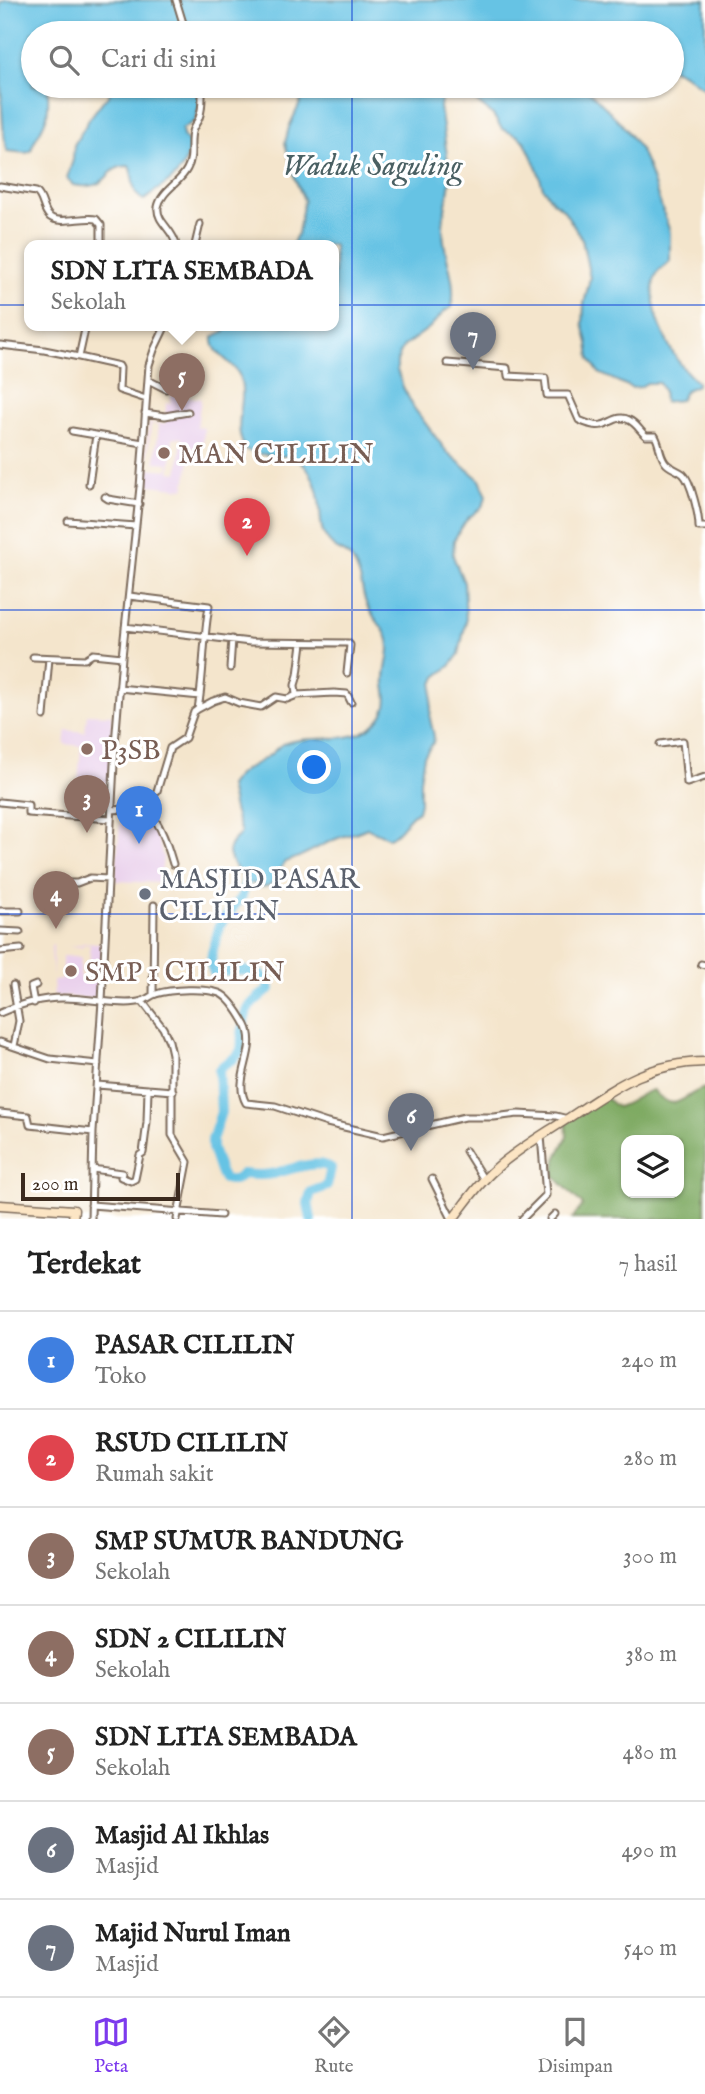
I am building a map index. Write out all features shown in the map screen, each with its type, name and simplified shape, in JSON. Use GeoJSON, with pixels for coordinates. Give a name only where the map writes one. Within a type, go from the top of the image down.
{"type":"FeatureCollection","features":[{"type":"Feature","properties":{"kind":"main road"},"geometry":{"type":"LineString","coordinates":[[452,1219],[484,1180],[508,1159],[606,1092],[639,1075],[676,1064],[705,1062]]}},
{"type":"Feature","properties":{"kind":"main road"},"geometry":{"type":"LineString","coordinates":[[0,1205],[74,1215]]}},
{"type":"Feature","properties":{"kind":"street"},"geometry":{"type":"LineString","coordinates":[[176,0],[182,21]]}},
{"type":"Feature","properties":{"kind":"street"},"geometry":{"type":"LineString","coordinates":[[175,240],[160,218],[158,208],[165,193],[180,179],[190,163],[192,132],[199,119],[202,98]]}},
{"type":"Feature","properties":{"kind":"street"},"geometry":{"type":"LineString","coordinates":[[0,186],[39,193],[46,212],[55,219],[96,219],[101,225],[101,240]]}},
{"type":"Feature","properties":{"kind":"street"},"geometry":{"type":"LineString","coordinates":[[196,240],[200,224]]}},
{"type":"Feature","properties":{"kind":"street"},"geometry":{"type":"LineString","coordinates":[[79,357],[85,331]]}},
{"type":"Feature","properties":{"kind":"street"},"geometry":{"type":"LineString","coordinates":[[91,1219],[93,1132],[119,688],[139,504],[148,380],[151,357],[163,331]]}},
{"type":"Feature","properties":{"kind":"street"},"geometry":{"type":"LineString","coordinates":[[0,345],[44,350],[118,366],[119,390],[146,398]]}},
{"type":"Feature","properties":{"kind":"street"},"geometry":{"type":"LineString","coordinates":[[447,363],[504,366],[508,376],[545,378],[547,395],[568,395],[579,420],[604,425],[614,419],[625,418],[646,436],[655,436],[665,462],[686,477],[699,527],[705,527]]}},
{"type":"Feature","properties":{"kind":"street"},"geometry":{"type":"LineString","coordinates":[[148,380],[166,390],[184,373]]}},
{"type":"Feature","properties":{"kind":"street"},"geometry":{"type":"LineString","coordinates":[[145,413],[165,416],[188,412]]}},
{"type":"Feature","properties":{"kind":"street"},"geometry":{"type":"LineString","coordinates":[[72,431],[143,443]]}},
{"type":"Feature","properties":{"kind":"street"},"geometry":{"type":"LineString","coordinates":[[89,484],[96,435]]}},
{"type":"Feature","properties":{"kind":"street"},"geometry":{"type":"LineString","coordinates":[[105,496],[108,499],[139,504]]}},
{"type":"Feature","properties":{"kind":"street"},"geometry":{"type":"LineString","coordinates":[[68,521],[136,526]]}},
{"type":"Feature","properties":{"kind":"street"},"geometry":{"type":"LineString","coordinates":[[129,596],[208,604],[198,709]]}},
{"type":"Feature","properties":{"kind":"street"},"geometry":{"type":"LineString","coordinates":[[125,627],[232,639],[349,643],[347,673]]}},
{"type":"Feature","properties":{"kind":"street"},"geometry":{"type":"LineString","coordinates":[[230,668],[232,639]]}},
{"type":"Feature","properties":{"kind":"street"},"geometry":{"type":"LineString","coordinates":[[296,695],[295,685],[302,643]]}},
{"type":"Feature","properties":{"kind":"street"},"geometry":{"type":"LineString","coordinates":[[33,657],[85,659],[93,654],[122,657]]}},
{"type":"Feature","properties":{"kind":"street"},"geometry":{"type":"LineString","coordinates":[[44,716],[49,658]]}},
{"type":"Feature","properties":{"kind":"street"},"geometry":{"type":"LineString","coordinates":[[119,688],[201,696]]}},
{"type":"Feature","properties":{"kind":"street"},"geometry":{"type":"LineString","coordinates":[[158,791],[170,748],[185,739],[194,712],[213,701],[225,697],[261,707],[276,697],[287,699],[296,695],[345,694],[351,702]]}},
{"type":"Feature","properties":{"kind":"street"},"geometry":{"type":"LineString","coordinates":[[660,744],[684,742],[687,783],[705,777]]}},
{"type":"Feature","properties":{"kind":"street"},"geometry":{"type":"LineString","coordinates":[[0,803],[28,805],[28,813],[53,817],[111,819]]}},
{"type":"Feature","properties":{"kind":"street"},"geometry":{"type":"LineString","coordinates":[[112,810],[139,810],[149,813],[164,837],[173,864]]}},
{"type":"Feature","properties":{"kind":"street"},"geometry":{"type":"LineString","coordinates":[[64,883],[77,883],[90,878],[108,879]]}},
{"type":"Feature","properties":{"kind":"street"},"geometry":{"type":"LineString","coordinates":[[153,994],[154,905]]}},
{"type":"Feature","properties":{"kind":"street"},"geometry":{"type":"LineString","coordinates":[[0,911],[20,911]]}},
{"type":"Feature","properties":{"kind":"street"},"geometry":{"type":"LineString","coordinates":[[0,931],[20,932]]}},
{"type":"Feature","properties":{"kind":"street"},"geometry":{"type":"LineString","coordinates":[[0,950],[21,949]]}},
{"type":"Feature","properties":{"kind":"street"},"geometry":{"type":"LineString","coordinates":[[13,985],[19,1028],[14,1046]]}},
{"type":"Feature","properties":{"kind":"street"},"geometry":{"type":"LineString","coordinates":[[34,1003],[31,987],[36,985]]}},
{"type":"Feature","properties":{"kind":"street"},"geometry":{"type":"LineString","coordinates":[[0,1013],[62,998],[142,1001],[153,994],[181,990],[215,992],[223,994],[248,1027],[249,1049],[242,1091],[244,1100],[249,1104],[275,1106],[327,1123],[383,1136],[465,1117],[518,1114],[555,1115],[568,1119]]}},
{"type":"Feature","properties":{"kind":"street"},"geometry":{"type":"LineString","coordinates":[[142,1001],[163,1028],[172,1054],[172,1135],[188,1162],[177,1216]]}},
{"type":"Feature","properties":{"kind":"street"},"geometry":{"type":"LineString","coordinates":[[0,1042],[50,1059],[98,1064]]}},
{"type":"Feature","properties":{"kind":"street"},"geometry":{"type":"LineString","coordinates":[[97,1085],[173,1091]]}},
{"type":"Feature","properties":{"kind":"street"},"geometry":{"type":"LineString","coordinates":[[92,1169],[121,1173],[121,1177],[131,1181],[135,1179],[140,1155],[143,1153],[148,1089]]}},
{"type":"Feature","properties":{"kind":"street"},"geometry":{"type":"LineString","coordinates":[[0,1113],[28,1116],[30,1125],[93,1132]]}},
{"type":"Feature","properties":{"kind":"street"},"geometry":{"type":"LineString","coordinates":[[522,1219],[547,1195],[541,1136]]}},
{"type":"Feature","properties":{"kind":"street"},"geometry":{"type":"LineString","coordinates":[[466,1151],[484,1180]]}},
{"type":"Feature","properties":{"kind":"street"},"geometry":{"type":"LineString","coordinates":[[432,1179],[452,1219]]}},
{"type":"Feature","properties":{"kind":"street"},"geometry":{"type":"LineString","coordinates":[[74,1215],[91,1208],[177,1216],[221,1215]]}},
{"type":"Feature","properties":{"kind":"shaded area"},"geometry":{"type":"Polygon","coordinates":[[[172,394],[201,399],[197,427],[204,428],[203,444],[201,447],[193,447],[184,489],[142,484],[149,423],[165,424],[166,403],[170,404],[172,394]],[[151,424],[146,468],[168,470],[169,463],[155,462],[159,425],[151,424]],[[173,437],[170,472],[178,473],[182,438],[173,437]]]}},
{"type":"Feature","properties":{"kind":"shaded area","name":"P3SB"},"geometry":{"type":"Polygon","coordinates":[[[87,714],[112,715],[110,783],[78,782],[81,746],[64,744],[66,730],[85,732],[87,714]]]}},
{"type":"Feature","properties":{"kind":"shaded area"},"geometry":{"type":"Polygon","coordinates":[[[121,812],[140,812],[140,817],[148,820],[155,831],[163,857],[160,883],[115,881],[121,812]]]}},
{"type":"Feature","properties":{"kind":"shaded area","name":"SMP 1 CILILIN"},"geometry":{"type":"Polygon","coordinates":[[[82,943],[103,944],[100,999],[54,996],[53,980],[62,980],[62,956],[81,957],[80,979],[89,980],[90,945],[83,944],[82,947],[70,946],[82,943]]]}},
{"type":"Feature","properties":{"kind":"shaded area"},"geometry":{"type":"Polygon","coordinates":[[[51,945],[53,945],[53,979],[51,945]]]}},
{"type":"Feature","properties":{"kind":"green space"},"geometry":{"type":"Polygon","coordinates":[[[705,1088],[705,1219],[572,1219],[583,1205],[554,1176],[556,1159],[567,1137],[566,1120],[602,1095],[617,1107],[653,1090],[668,1102],[679,1101],[705,1088]]]}},
{"type":"Feature","properties":{"kind":"water"},"geometry":{"type":"Polygon","coordinates":[[[6,0],[705,0],[705,89],[684,74],[684,21],[21,21],[21,98],[48,98],[47,115],[31,151],[7,151],[2,103],[0,3],[6,0]]]}},
{"type":"Feature","properties":{"kind":"water"},"geometry":{"type":"Polygon","coordinates":[[[107,98],[201,98],[195,121],[182,129],[183,136],[190,144],[184,165],[171,180],[144,200],[135,190],[129,166],[114,170],[95,185],[73,185],[67,178],[73,160],[74,145],[107,98]]]}},
{"type":"Feature","properties":{"kind":"water","name":"Waduk Saguling"},"geometry":{"type":"Polygon","coordinates":[[[300,98],[441,98],[440,107],[450,176],[443,231],[452,277],[452,307],[403,347],[397,361],[397,370],[414,408],[447,452],[480,480],[486,494],[481,508],[467,519],[454,540],[453,556],[464,583],[466,621],[459,654],[450,666],[436,677],[433,684],[430,719],[434,736],[433,743],[424,756],[418,811],[389,838],[367,828],[285,862],[272,883],[264,887],[257,886],[244,877],[230,856],[230,845],[241,833],[229,786],[244,770],[265,759],[283,744],[341,738],[362,732],[380,718],[387,700],[385,679],[389,642],[367,605],[352,560],[332,545],[323,533],[319,497],[313,478],[306,467],[296,459],[259,454],[245,449],[239,431],[242,396],[240,377],[213,344],[213,337],[224,331],[339,331],[339,240],[294,240],[304,200],[285,143],[300,98]]]}},
{"type":"Feature","properties":{"kind":"water","name":"Waduk Saguling"},"geometry":{"type":"Polygon","coordinates":[[[472,98],[596,98],[621,123],[640,149],[670,232],[670,261],[655,278],[655,308],[672,350],[697,382],[697,385],[686,390],[680,400],[664,402],[659,383],[647,383],[632,388],[599,373],[590,359],[583,324],[590,278],[582,239],[563,209],[553,202],[543,188],[525,142],[502,129],[493,115],[472,98]]]}},
{"type":"Feature","properties":{"kind":"waterway"},"geometry":{"type":"LineString","coordinates":[[249,869],[242,896],[220,925],[211,964],[214,973],[255,972],[267,981],[270,989],[252,1003],[246,1013],[240,1052],[219,1070],[221,1112],[212,1148],[220,1172],[227,1180],[236,1179],[242,1174],[267,1175],[318,1164],[331,1168],[327,1186],[311,1192],[308,1203],[311,1219]]}},
{"type":"Feature","properties":{"kind":"place","name":"Majid Nurul Iman"},"geometry":{"type":"Point","coordinates":[473,370]}},
{"type":"Feature","properties":{"kind":"place","name":"SDN LITA SEMBADA"},"geometry":{"type":"Point","coordinates":[182,411]}},
{"type":"Feature","properties":{"kind":"place","name":"MAN CILILIN"},"geometry":{"type":"Point","coordinates":[164,453]}},
{"type":"Feature","properties":{"kind":"place","name":"RSUD CILILIN"},"geometry":{"type":"Point","coordinates":[247,556]}},
{"type":"Feature","properties":{"kind":"place","name":"P3SB"},"geometry":{"type":"Point","coordinates":[87,749]}},
{"type":"Feature","properties":{"kind":"place","name":"SMP SUMUR BANDUNG"},"geometry":{"type":"Point","coordinates":[87,833]}},
{"type":"Feature","properties":{"kind":"place","name":"PASAR CILILIN"},"geometry":{"type":"Point","coordinates":[139,844]}},
{"type":"Feature","properties":{"kind":"place","name":"MASJID PASAR CILILIN"},"geometry":{"type":"Point","coordinates":[145,894]}},
{"type":"Feature","properties":{"kind":"place","name":"SDN 2 CILILIN"},"geometry":{"type":"Point","coordinates":[56,929]}},
{"type":"Feature","properties":{"kind":"place","name":"SMP 1 CILILIN"},"geometry":{"type":"Point","coordinates":[71,971]}},
{"type":"Feature","properties":{"kind":"place","name":"Masjid Al Ikhlas"},"geometry":{"type":"Point","coordinates":[411,1151]}}]}
